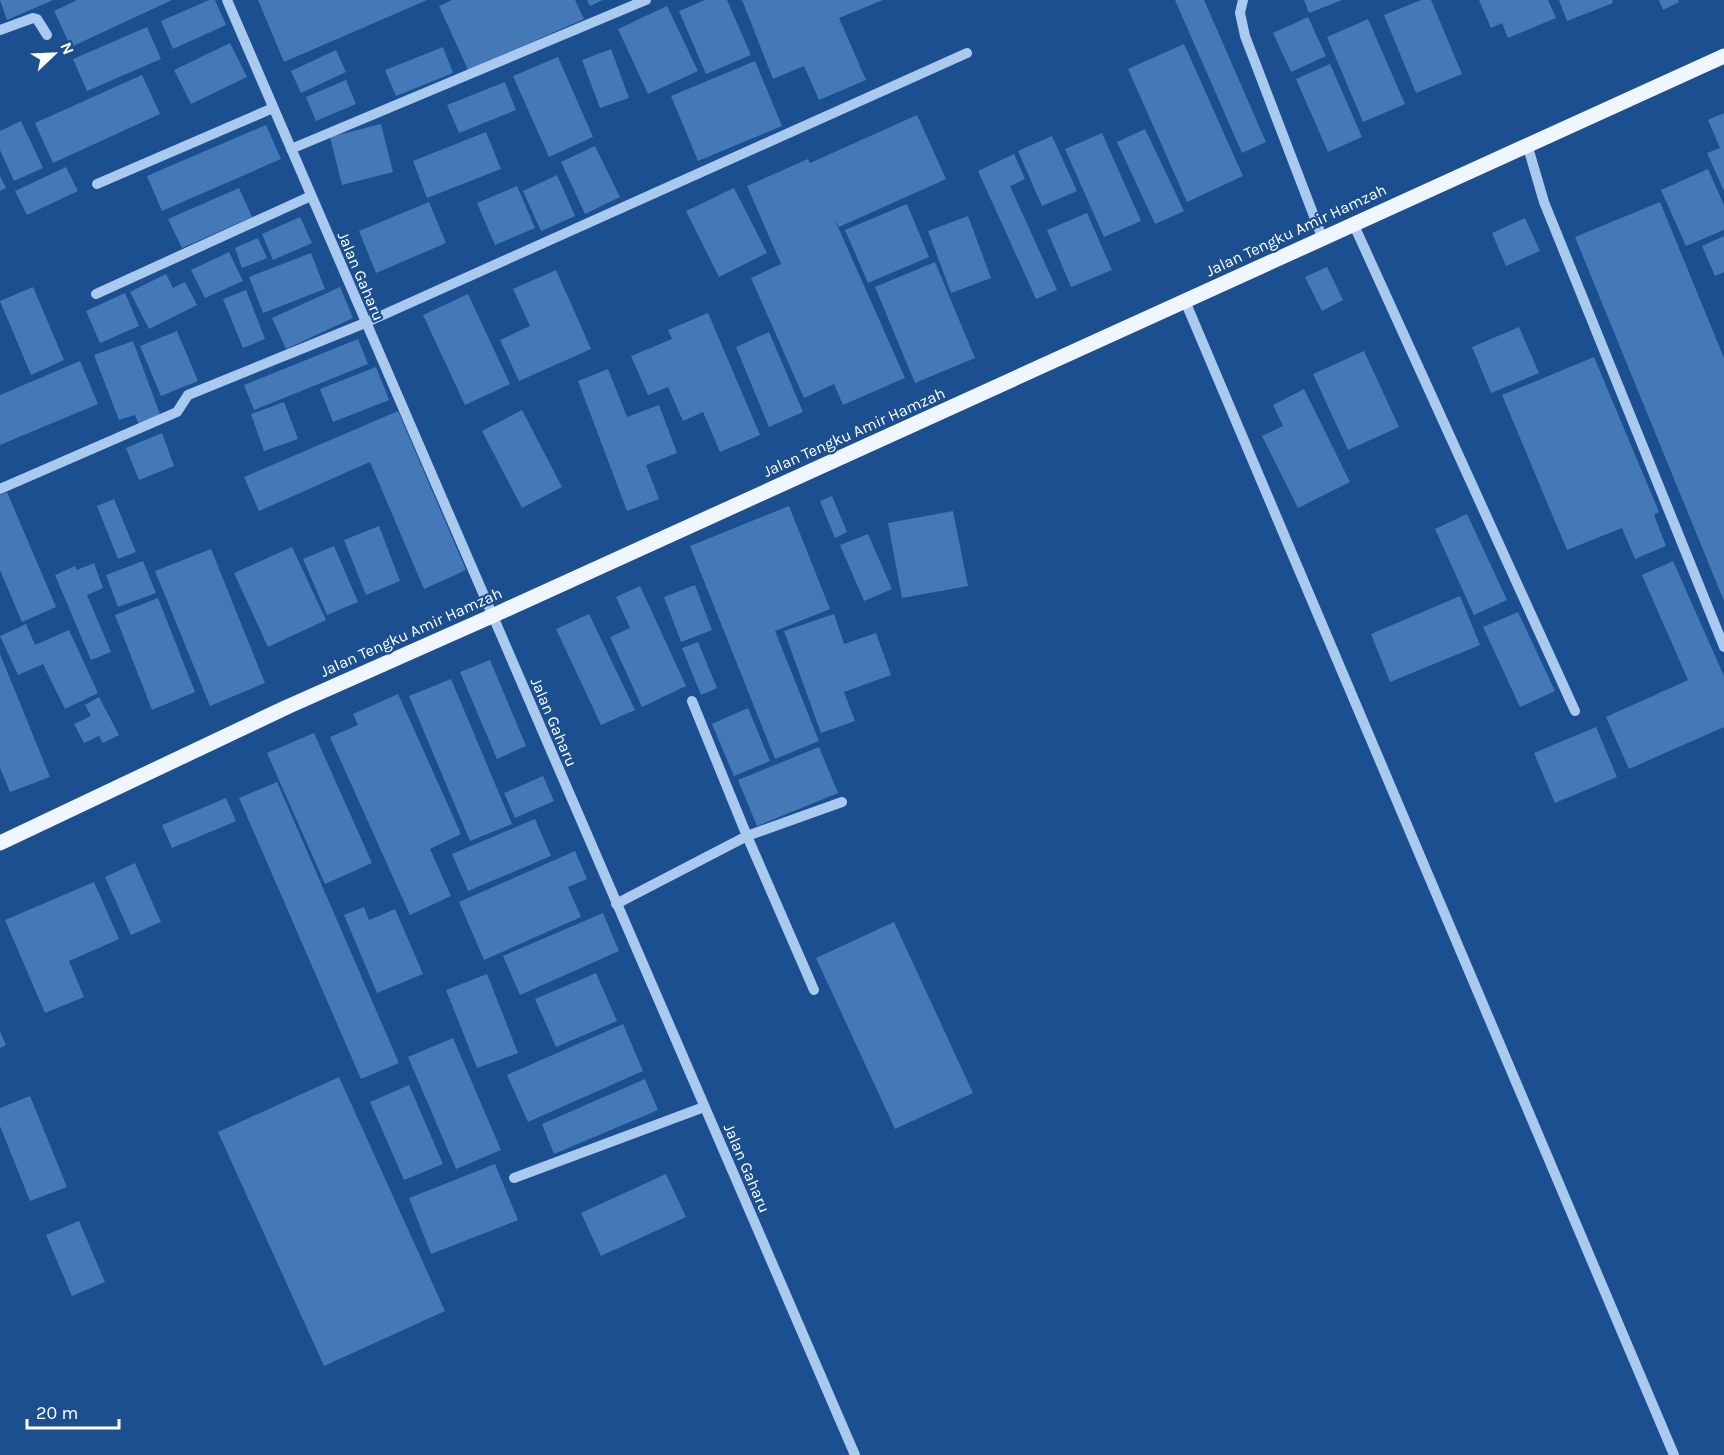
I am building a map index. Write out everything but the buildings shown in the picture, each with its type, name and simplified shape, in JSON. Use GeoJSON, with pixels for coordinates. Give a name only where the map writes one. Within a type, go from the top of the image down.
{"type":"FeatureCollection","features":[{"type":"Feature","properties":{"kind":"main road","name":"Jalan Tengku Amir Hamzah"},"geometry":{"type":"LineString","coordinates":[[0,843],[286,706],[492,616],[1724,56]]}},
{"type":"Feature","properties":{"kind":"street","name":"Jalan Gaharu"},"geometry":{"type":"LineString","coordinates":[[227,0],[855,1455]]}},
{"type":"Feature","properties":{"kind":"street"},"geometry":{"type":"LineString","coordinates":[[291,149],[646,0]]}},
{"type":"Feature","properties":{"kind":"street"},"geometry":{"type":"LineString","coordinates":[[1243,0],[1240,13],[1245,36],[1322,237]]}},
{"type":"Feature","properties":{"kind":"street"},"geometry":{"type":"LineString","coordinates":[[0,30],[33,18],[37,19],[47,35]]}},
{"type":"Feature","properties":{"kind":"street"},"geometry":{"type":"LineString","coordinates":[[0,489],[177,412],[188,395],[365,322],[967,53]]}},
{"type":"Feature","properties":{"kind":"street"},"geometry":{"type":"LineString","coordinates":[[97,184],[273,108]]}},
{"type":"Feature","properties":{"kind":"street"},"geometry":{"type":"LineString","coordinates":[[1527,144],[1544,202],[1724,647]]}},
{"type":"Feature","properties":{"kind":"street"},"geometry":{"type":"LineString","coordinates":[[96,294],[311,196]]}},
{"type":"Feature","properties":{"kind":"street"},"geometry":{"type":"LineString","coordinates":[[1353,223],[1575,711]]}},
{"type":"Feature","properties":{"kind":"street"},"geometry":{"type":"LineString","coordinates":[[1185,301],[1674,1455]]}},
{"type":"Feature","properties":{"kind":"street"},"geometry":{"type":"LineString","coordinates":[[692,701],[747,836],[814,990]]}},
{"type":"Feature","properties":{"kind":"street"},"geometry":{"type":"LineString","coordinates":[[616,904],[747,836],[842,802]]}},
{"type":"Feature","properties":{"kind":"street"},"geometry":{"type":"LineString","coordinates":[[513,1178],[704,1107]]}}]}
